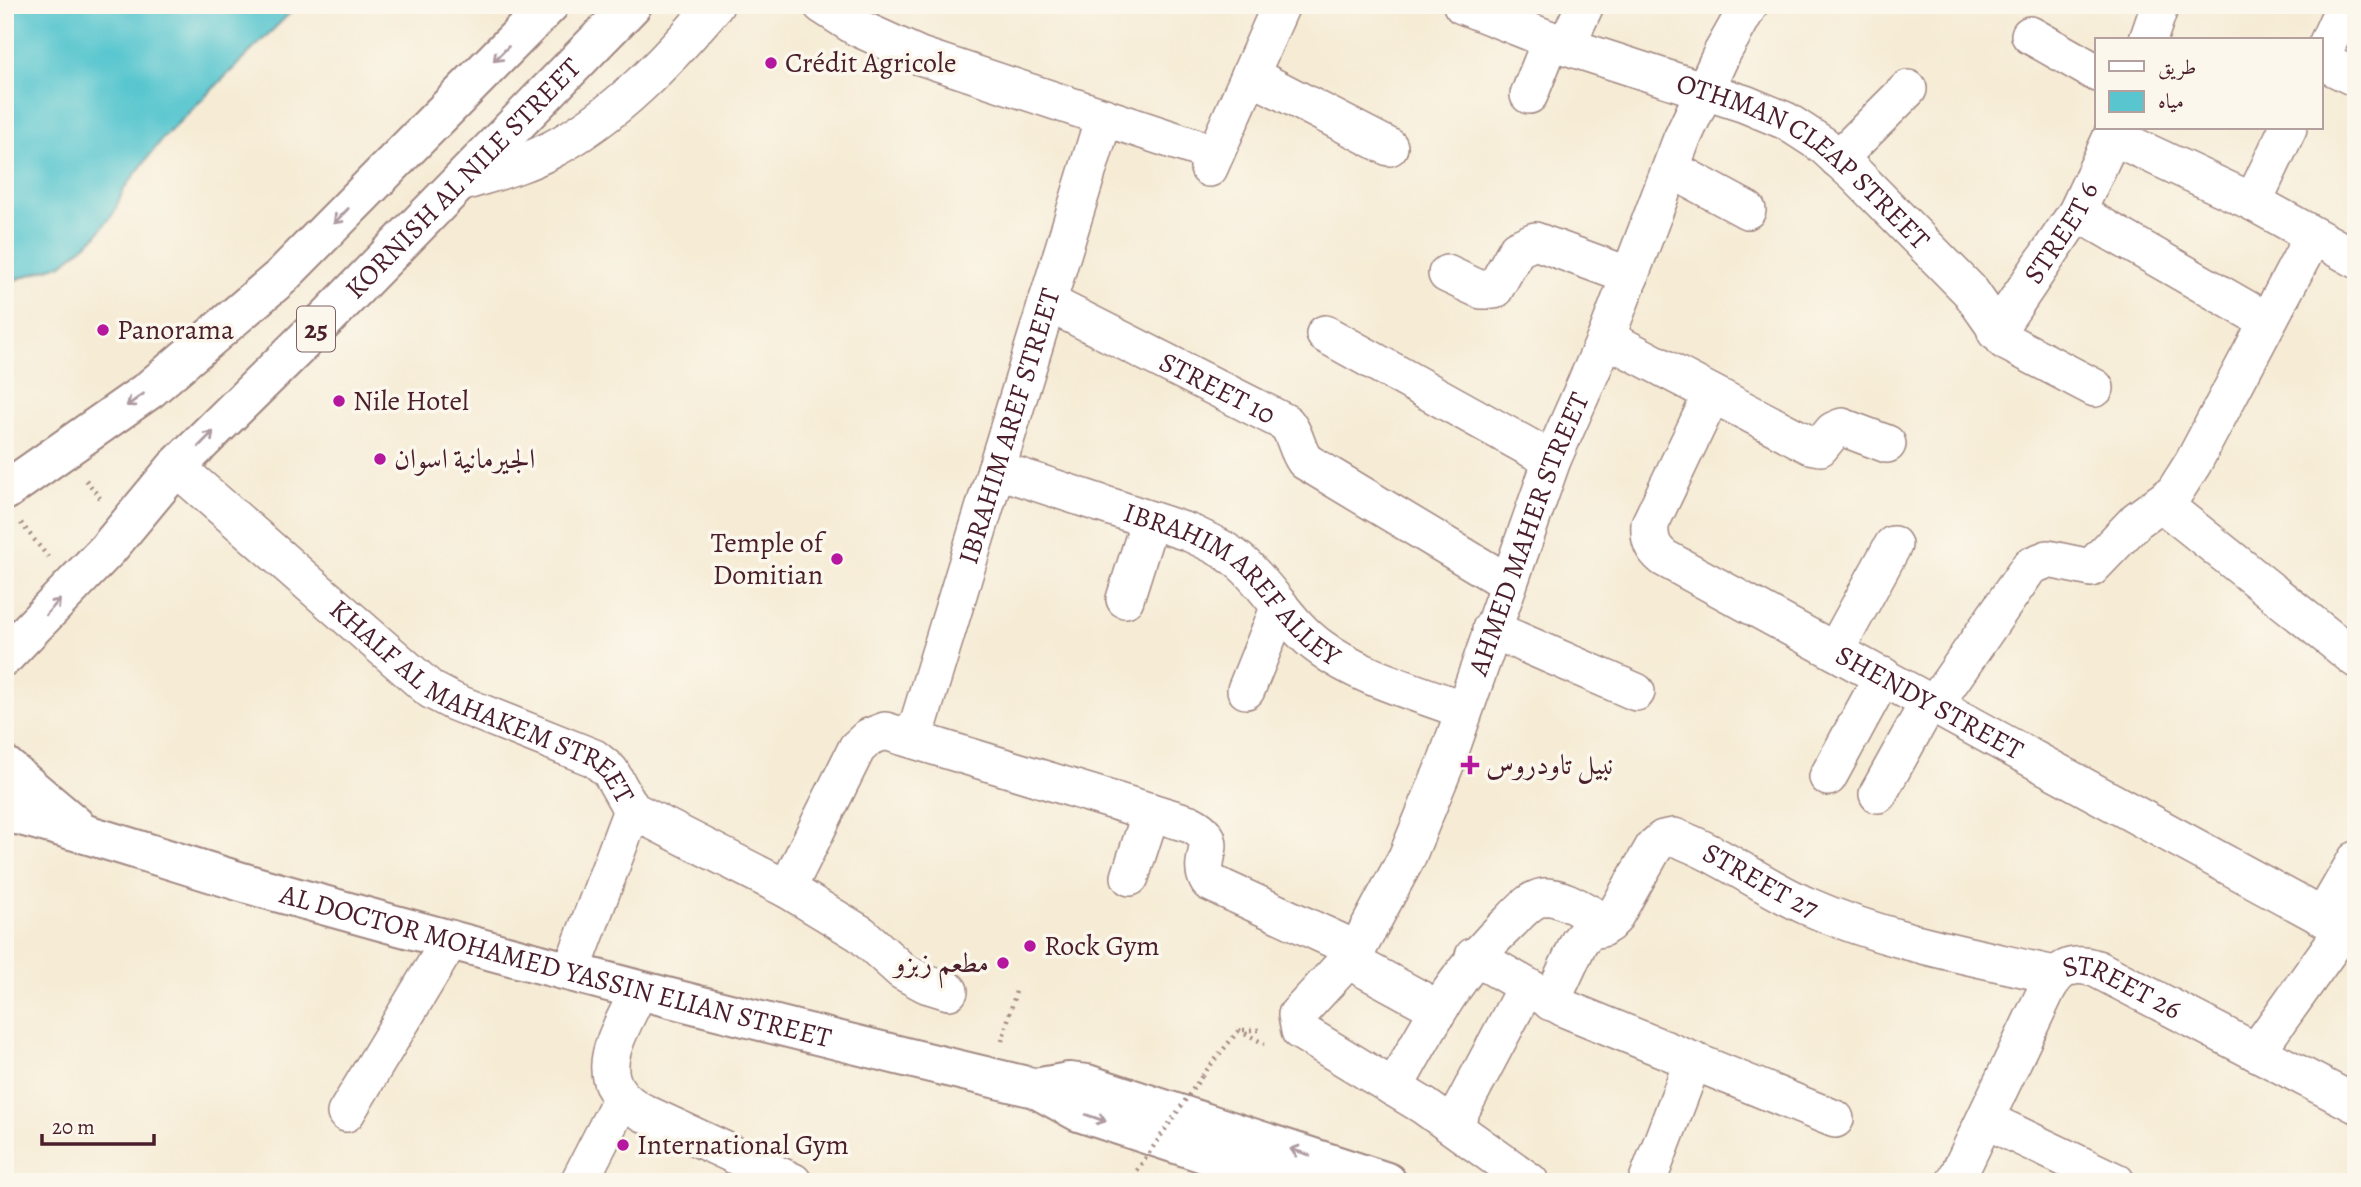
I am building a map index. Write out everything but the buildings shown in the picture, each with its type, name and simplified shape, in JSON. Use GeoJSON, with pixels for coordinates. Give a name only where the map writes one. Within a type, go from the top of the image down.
{"type":"FeatureCollection","features":[{"type":"Feature","properties":{"kind":"main road","name":"KORNISH AL NILE STREET"},"geometry":{"type":"LineString","coordinates":[[9,502],[64,452],[149,390],[280,278],[549,5]]}},
{"type":"Feature","properties":{"kind":"main road","name":"KORNISH AL NILE STREET"},"geometry":{"type":"LineString","coordinates":[[5,656],[72,588],[176,467],[632,5]]}},
{"type":"Feature","properties":{"kind":"main road","name":"AL DOCTOR MOHAMED YASSIN ELIAN STREET"},"geometry":{"type":"LineString","coordinates":[[5,766],[82,831]]}},
{"type":"Feature","properties":{"kind":"main road","name":"AL DOCTOR MOHAMED YASSIN ELIAN STREET"},"geometry":{"type":"LineString","coordinates":[[5,812],[82,831],[260,887],[639,990],[1035,1088],[1079,1112],[1292,1182]]}},
{"type":"Feature","properties":{"kind":"main road","name":"AL DOCTOR MOHAMED YASSIN ELIAN STREET"},"geometry":{"type":"LineString","coordinates":[[1035,1088],[1069,1082],[1087,1084],[1387,1182]]}},
{"type":"Feature","properties":{"kind":"street"},"geometry":{"type":"LineString","coordinates":[[458,184],[548,152],[587,127],[657,70],[715,5]]}},
{"type":"Feature","properties":{"kind":"street"},"geometry":{"type":"LineString","coordinates":[[822,5],[856,27],[920,56],[1104,117],[1212,161],[1280,5]]}},
{"type":"Feature","properties":{"kind":"street","name":"OTHMAN CLEAP STREET"},"geometry":{"type":"LineString","coordinates":[[1462,5],[1558,43],[1745,104],[1786,121],[1838,159],[1970,291],[1996,332],[2015,349],[2095,388]]}},
{"type":"Feature","properties":{"kind":"street"},"geometry":{"type":"LineString","coordinates":[[1529,95],[1558,43],[1586,5]]}},
{"type":"Feature","properties":{"kind":"street","name":"AHMED MAHER STREET"},"geometry":{"type":"LineString","coordinates":[[1306,1035],[1297,1015],[1352,955],[1407,857],[1463,710],[1552,460],[1606,338],[1671,169],[1704,92],[1749,5]]}},
{"type":"Feature","properties":{"kind":"street"},"geometry":{"type":"LineString","coordinates":[[2149,38],[2160,5]]}},
{"type":"Feature","properties":{"kind":"street"},"geometry":{"type":"LineString","coordinates":[[2322,58],[2345,5]]}},
{"type":"Feature","properties":{"kind":"street"},"geometry":{"type":"LineString","coordinates":[[2030,35],[2095,72]]}},
{"type":"Feature","properties":{"kind":"street"},"geometry":{"type":"LineString","coordinates":[[2322,61],[2356,78]]}},
{"type":"Feature","properties":{"kind":"street"},"geometry":{"type":"LineString","coordinates":[[1250,75],[1389,147]]}},
{"type":"Feature","properties":{"kind":"street"},"geometry":{"type":"LineString","coordinates":[[1838,159],[1908,89]]}},
{"type":"Feature","properties":{"kind":"street","name":"IBRAHIM AREF STREET"},"geometry":{"type":"LineString","coordinates":[[914,738],[1104,117]]}},
{"type":"Feature","properties":{"kind":"street"},"geometry":{"type":"LineString","coordinates":[[2253,202],[2287,130]]}},
{"type":"Feature","properties":{"kind":"street"},"geometry":{"type":"LineString","coordinates":[[2114,132],[2253,202],[2356,259]]}},
{"type":"Feature","properties":{"kind":"street","name":"STREET 6"},"geometry":{"type":"LineString","coordinates":[[1996,332],[2077,212],[2114,132]]}},
{"type":"Feature","properties":{"kind":"street"},"geometry":{"type":"LineString","coordinates":[[1671,169],[1747,210]]}},
{"type":"Feature","properties":{"kind":"street"},"geometry":{"type":"LineString","coordinates":[[2077,212],[2267,321]]}},
{"type":"Feature","properties":{"kind":"street"},"geometry":{"type":"LineString","coordinates":[[1878,794],[1931,703],[2030,566],[2048,559],[2091,568],[2137,520],[2174,492],[2211,433],[2313,236]]}},
{"type":"Feature","properties":{"kind":"street"},"geometry":{"type":"LineString","coordinates":[[1447,274],[1481,290],[1494,290],[1517,249],[1535,241],[1630,276]]}},
{"type":"Feature","properties":{"kind":"street","name":"STREET 10"},"geometry":{"type":"LineString","coordinates":[[1047,302],[1286,423],[1294,435],[1297,451],[1305,461],[1508,583]]}},
{"type":"Feature","properties":{"kind":"street"},"geometry":{"type":"LineString","coordinates":[[1325,334],[1552,460]]}},
{"type":"Feature","properties":{"kind":"street"},"geometry":{"type":"LineString","coordinates":[[1606,338],[1815,447],[1820,447],[1833,431],[1842,428],[1887,444]]}},
{"type":"Feature","properties":{"kind":"street","name":"SHENDY STREET"},"geometry":{"type":"LineString","coordinates":[[1712,394],[1650,524],[1649,537],[1654,549],[1664,558],[2341,927]]}},
{"type":"Feature","properties":{"kind":"street","name":"KHALF AL MAHAKEM STREET"},"geometry":{"type":"LineString","coordinates":[[176,467],[431,690],[454,702],[594,758],[610,771],[632,810],[787,889],[862,934],[902,971],[926,984],[949,991]]}},
{"type":"Feature","properties":{"kind":"street","name":"IBRAHIM AREF ALLEY"},"geometry":{"type":"LineString","coordinates":[[996,469],[1150,520],[1219,547],[1244,565],[1306,637],[1339,660],[1463,710]]}},
{"type":"Feature","properties":{"kind":"street"},"geometry":{"type":"LineString","coordinates":[[2161,503],[2356,659]]}},
{"type":"Feature","properties":{"kind":"street"},"geometry":{"type":"LineString","coordinates":[[1125,599],[1150,520]]}},
{"type":"Feature","properties":{"kind":"street"},"geometry":{"type":"LineString","coordinates":[[1835,651],[1893,545]]}},
{"type":"Feature","properties":{"kind":"street"},"geometry":{"type":"LineString","coordinates":[[1246,690],[1280,606]]}},
{"type":"Feature","properties":{"kind":"street"},"geometry":{"type":"LineString","coordinates":[[1491,629],[1636,692]]}},
{"type":"Feature","properties":{"kind":"street"},"geometry":{"type":"LineString","coordinates":[[1828,777],[1883,676]]}},
{"type":"Feature","properties":{"kind":"street"},"geometry":{"type":"LineString","coordinates":[[787,889],[858,748],[869,737],[885,731],[1200,829],[1208,839],[1209,850],[1204,866],[1209,881],[1352,955],[1438,1009]]}},
{"type":"Feature","properties":{"kind":"street"},"geometry":{"type":"LineString","coordinates":[[571,971],[632,810]]}},
{"type":"Feature","properties":{"kind":"street"},"geometry":{"type":"LineString","coordinates":[[1130,877],[1151,812]]}},
{"type":"Feature","properties":{"kind":"street","name":"STREET 27"},"geometry":{"type":"LineString","coordinates":[[1453,1125],[1539,995],[1583,936],[1608,924],[1654,846],[1663,839],[1674,837],[1774,890],[1842,920],[1913,943],[2054,975]]}},
{"type":"Feature","properties":{"kind":"street"},"geometry":{"type":"LineString","coordinates":[[2256,1052],[2341,927],[2356,860]]}},
{"type":"Feature","properties":{"kind":"street"},"geometry":{"type":"LineString","coordinates":[[1394,1088],[1438,1009],[1474,956],[1533,900],[1547,897],[1560,901],[1608,924]]}},
{"type":"Feature","properties":{"kind":"street"},"geometry":{"type":"LineString","coordinates":[[346,1114],[451,939]]}},
{"type":"Feature","properties":{"kind":"street"},"geometry":{"type":"LineString","coordinates":[[1474,956],[1539,995],[1835,1119]]}},
{"type":"Feature","properties":{"kind":"street","name":"STREET 26"},"geometry":{"type":"LineString","coordinates":[[1955,1182],[2054,975],[2067,966],[2082,964],[2097,969],[2356,1104]]}},
{"type":"Feature","properties":{"kind":"street"},"geometry":{"type":"LineString","coordinates":[[639,990],[612,1052],[608,1072],[612,1087],[643,1113],[793,1182]]}},
{"type":"Feature","properties":{"kind":"street"},"geometry":{"type":"LineString","coordinates":[[1306,1035],[1453,1125],[1531,1182]]}},
{"type":"Feature","properties":{"kind":"street"},"geometry":{"type":"LineString","coordinates":[[1647,1182],[1693,1061]]}},
{"type":"Feature","properties":{"kind":"street"},"geometry":{"type":"LineString","coordinates":[[579,1182],[622,1098]]}},
{"type":"Feature","properties":{"kind":"street"},"geometry":{"type":"LineString","coordinates":[[1986,1120],[2116,1182]]}},
{"type":"Feature","properties":{"kind":"path"},"geometry":{"type":"LineString","coordinates":[[64,452],[124,529]]}},
{"type":"Feature","properties":{"kind":"path"},"geometry":{"type":"LineString","coordinates":[[9,502],[72,588]]}},
{"type":"Feature","properties":{"kind":"path"},"geometry":{"type":"LineString","coordinates":[[1004,1033],[1017,988]]}},
{"type":"Feature","properties":{"kind":"path"},"geometry":{"type":"LineString","coordinates":[[1129,1182],[1202,1076],[1240,1030],[1306,1035]]}},
{"type":"Feature","properties":{"kind":"water"},"geometry":{"type":"Polygon","coordinates":[[[5,5],[298,5],[163,138],[124,189],[113,214],[95,237],[62,264],[5,283],[5,5]]]}},
{"type":"Feature","properties":{"kind":"place","name":"Crédit Agricole"},"geometry":{"type":"Point","coordinates":[771,63]}},
{"type":"Feature","properties":{"kind":"place","name":"Panorama"},"geometry":{"type":"Point","coordinates":[103,330]}},
{"type":"Feature","properties":{"kind":"place","name":"Nile Hotel"},"geometry":{"type":"Point","coordinates":[339,401]}},
{"type":"Feature","properties":{"kind":"place","name":"الجيرمانية اسوان"},"geometry":{"type":"Point","coordinates":[380,459]}},
{"type":"Feature","properties":{"kind":"place","name":"Temple of Domitian"},"geometry":{"type":"Point","coordinates":[837,559]}},
{"type":"Feature","properties":{"kind":"place","name":"نبيل تاودروس"},"geometry":{"type":"Point","coordinates":[1470,765]}},
{"type":"Feature","properties":{"kind":"place","name":"Rock Gym"},"geometry":{"type":"Point","coordinates":[1030,946]}},
{"type":"Feature","properties":{"kind":"place","name":"مطعم زبزو"},"geometry":{"type":"Point","coordinates":[1003,963]}},
{"type":"Feature","properties":{"kind":"place","name":"International Gym"},"geometry":{"type":"Point","coordinates":[623,1145]}}]}
